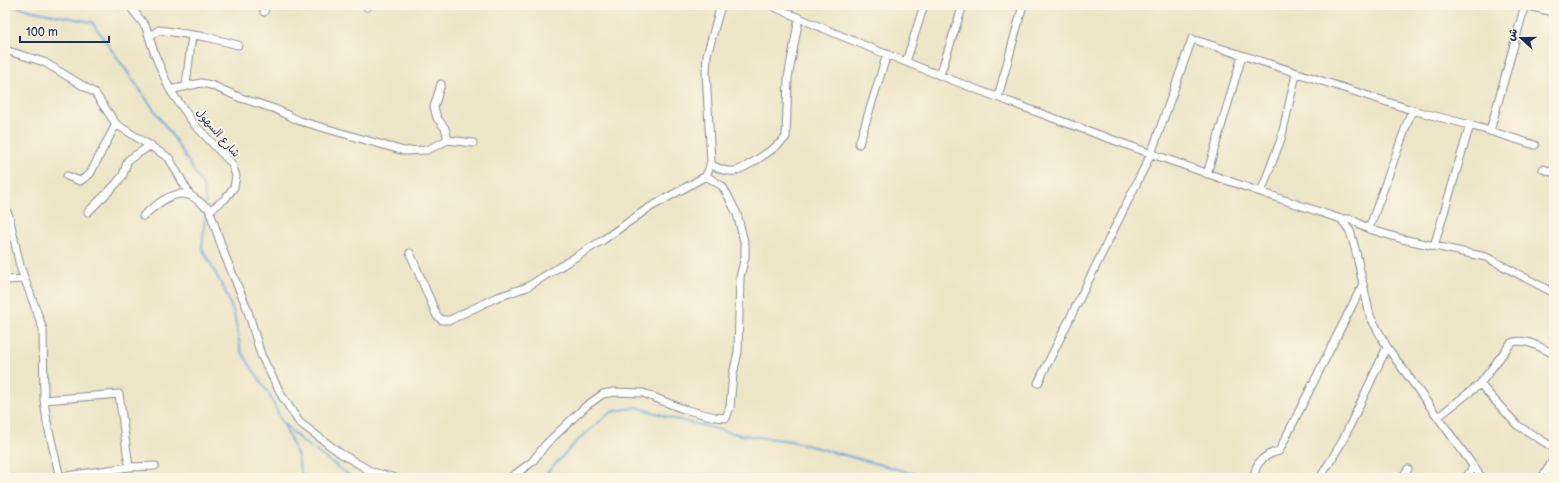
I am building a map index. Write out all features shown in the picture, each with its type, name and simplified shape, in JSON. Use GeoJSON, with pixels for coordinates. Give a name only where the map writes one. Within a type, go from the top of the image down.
{"type":"FeatureCollection","features":[{"type":"Feature","properties":{"kind":"street","name":"شارع السهول"},"geometry":{"type":"LineString","coordinates":[[129,5],[146,27],[155,55],[170,90],[194,124],[232,164],[236,176],[234,187],[225,199],[211,209]]}},
{"type":"Feature","properties":{"kind":"street"},"geometry":{"type":"LineString","coordinates":[[410,253],[437,316],[442,320],[450,320],[495,298],[527,287],[603,240],[647,209],[706,176],[710,164],[706,72],[707,55],[721,5]]}},
{"type":"Feature","properties":{"kind":"street"},"geometry":{"type":"LineString","coordinates":[[770,5],[906,62],[1207,174],[1341,219],[1350,219],[1369,229],[1402,239],[1486,257],[1554,293]]}},
{"type":"Feature","properties":{"kind":"street"},"geometry":{"type":"LineString","coordinates":[[906,62],[924,5]]}},
{"type":"Feature","properties":{"kind":"street"},"geometry":{"type":"LineString","coordinates":[[940,75],[963,5]]}},
{"type":"Feature","properties":{"kind":"street"},"geometry":{"type":"LineString","coordinates":[[998,97],[1023,5]]}},
{"type":"Feature","properties":{"kind":"street"},"geometry":{"type":"LineString","coordinates":[[1490,131],[1524,5],[1554,12]]}},
{"type":"Feature","properties":{"kind":"street"},"geometry":{"type":"LineString","coordinates":[[710,164],[722,170],[734,171],[746,167],[781,144],[786,137],[788,78],[799,18]]}},
{"type":"Feature","properties":{"kind":"street"},"geometry":{"type":"LineString","coordinates":[[150,36],[159,30],[192,35],[238,45]]}},
{"type":"Feature","properties":{"kind":"street"},"geometry":{"type":"LineString","coordinates":[[186,85],[192,35]]}},
{"type":"Feature","properties":{"kind":"street"},"geometry":{"type":"LineString","coordinates":[[1038,384],[1152,154],[1192,39],[1296,74],[1412,110],[1470,125],[1535,145]]}},
{"type":"Feature","properties":{"kind":"street"},"geometry":{"type":"LineString","coordinates":[[5,50],[44,62],[95,93],[116,124],[151,145],[169,158],[190,195],[202,205],[211,209],[225,256],[247,308],[261,355],[282,396],[299,422],[340,453],[372,472],[396,478]]}},
{"type":"Feature","properties":{"kind":"street"},"geometry":{"type":"LineString","coordinates":[[859,144],[887,54]]}},
{"type":"Feature","properties":{"kind":"street"},"geometry":{"type":"LineString","coordinates":[[1207,174],[1242,56]]}},
{"type":"Feature","properties":{"kind":"street"},"geometry":{"type":"LineString","coordinates":[[1261,192],[1280,139],[1296,74]]}},
{"type":"Feature","properties":{"kind":"street"},"geometry":{"type":"LineString","coordinates":[[170,90],[186,85],[201,83],[212,85],[241,98],[274,109],[304,123],[404,151],[427,150],[448,140],[473,143]]}},
{"type":"Feature","properties":{"kind":"street"},"geometry":{"type":"LineString","coordinates":[[441,84],[434,107],[437,118],[445,128],[448,140]]}},
{"type":"Feature","properties":{"kind":"street"},"geometry":{"type":"LineString","coordinates":[[1369,229],[1412,110]]}},
{"type":"Feature","properties":{"kind":"street"},"geometry":{"type":"LineString","coordinates":[[67,176],[80,181],[90,174],[116,124]]}},
{"type":"Feature","properties":{"kind":"street"},"geometry":{"type":"LineString","coordinates":[[1434,246],[1470,125]]}},
{"type":"Feature","properties":{"kind":"street"},"geometry":{"type":"LineString","coordinates":[[88,212],[123,175],[128,160],[151,145]]}},
{"type":"Feature","properties":{"kind":"street"},"geometry":{"type":"LineString","coordinates":[[1544,169],[1554,173]]}},
{"type":"Feature","properties":{"kind":"street"},"geometry":{"type":"LineString","coordinates":[[510,478],[532,462],[546,444],[586,406],[603,394],[614,392],[643,393],[683,409],[715,417],[726,418],[730,407],[733,374],[738,352],[740,277],[745,257],[745,245],[737,214],[722,186],[706,176]]}},
{"type":"Feature","properties":{"kind":"street"},"geometry":{"type":"LineString","coordinates":[[143,216],[167,199],[182,195],[190,195]]}},
{"type":"Feature","properties":{"kind":"street"},"geometry":{"type":"LineString","coordinates":[[5,209],[9,216],[20,266],[43,329],[44,400],[47,422],[60,477],[130,467],[155,466]]}},
{"type":"Feature","properties":{"kind":"street"},"geometry":{"type":"LineString","coordinates":[[1341,219],[1350,231],[1370,316],[1387,347],[1482,478]]}},
{"type":"Feature","properties":{"kind":"street"},"geometry":{"type":"LineString","coordinates":[[5,280],[25,279]]}},
{"type":"Feature","properties":{"kind":"street"},"geometry":{"type":"LineString","coordinates":[[1255,478],[1254,472],[1261,460],[1268,453],[1279,451],[1363,284]]}},
{"type":"Feature","properties":{"kind":"street"},"geometry":{"type":"LineString","coordinates":[[1438,417],[1480,384],[1511,343],[1523,341],[1554,354]]}},
{"type":"Feature","properties":{"kind":"street"},"geometry":{"type":"LineString","coordinates":[[1320,478],[1342,442],[1387,347]]}},
{"type":"Feature","properties":{"kind":"street"},"geometry":{"type":"LineString","coordinates":[[1480,384],[1517,425],[1554,448]]}},
{"type":"Feature","properties":{"kind":"street"},"geometry":{"type":"LineString","coordinates":[[44,400],[119,394],[130,467]]}},
{"type":"Feature","properties":{"kind":"street"},"geometry":{"type":"LineString","coordinates":[[1542,478],[1553,464]]}},
{"type":"Feature","properties":{"kind":"street"},"geometry":{"type":"LineString","coordinates":[[1466,478],[1473,467]]}},
{"type":"Feature","properties":{"kind":"street"},"geometry":{"type":"LineString","coordinates":[[1402,478],[1408,469]]}},
{"type":"Feature","properties":{"kind":"waterway"},"geometry":{"type":"LineString","coordinates":[[12,5],[33,11],[92,22],[174,138],[203,186],[206,203]]}},
{"type":"Feature","properties":{"kind":"waterway"},"geometry":{"type":"LineString","coordinates":[[206,209],[202,248],[224,289],[234,313],[241,351],[269,394],[282,422],[302,441],[353,478]]}},
{"type":"Feature","properties":{"kind":"waterway"},"geometry":{"type":"LineString","coordinates":[[542,478],[579,439],[611,412],[637,407],[671,418],[741,435],[791,441],[931,478]]}},
{"type":"Feature","properties":{"kind":"waterway"},"geometry":{"type":"LineString","coordinates":[[284,425],[297,454],[302,478]]}}]}
